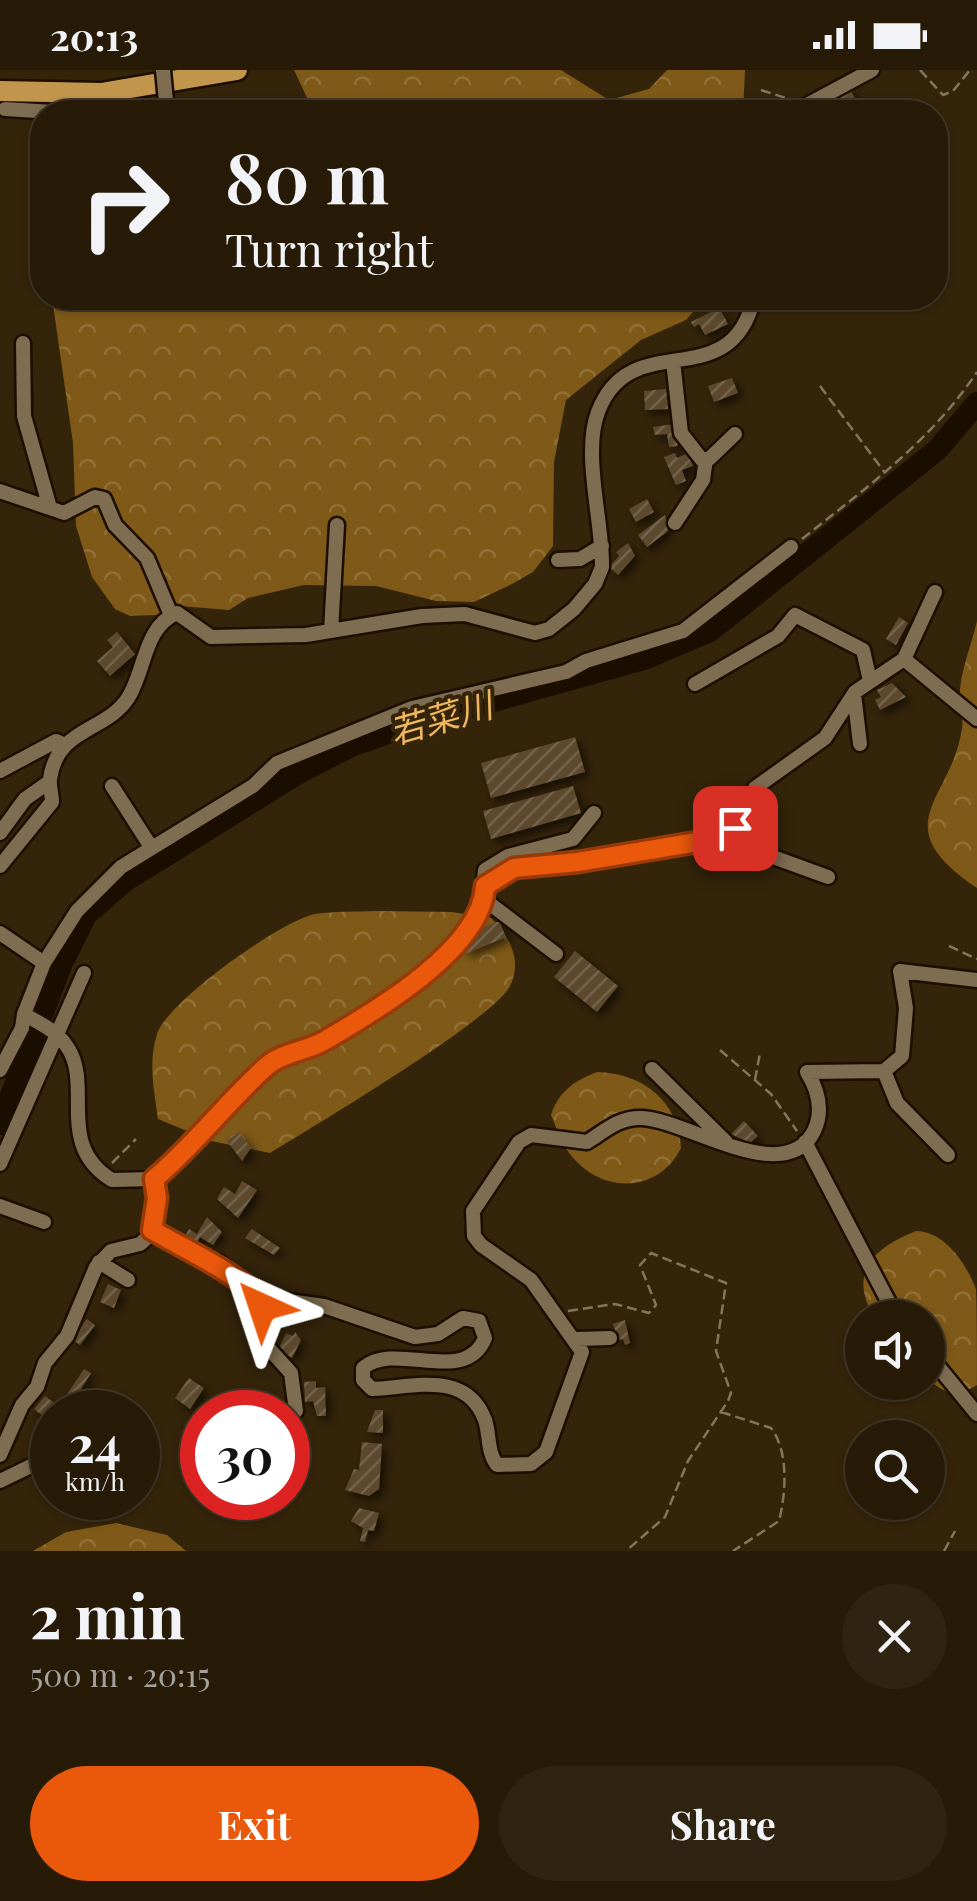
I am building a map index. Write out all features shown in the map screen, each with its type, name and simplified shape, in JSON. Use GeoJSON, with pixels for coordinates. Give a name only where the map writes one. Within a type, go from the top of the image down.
{"type":"FeatureCollection","features":[{"type":"Feature","properties":{"kind":"highway"},"geometry":{"type":"LineString","coordinates":[[2,100],[100,93],[237,70]]}},
{"type":"Feature","properties":{"kind":"street"},"geometry":{"type":"LineString","coordinates":[[164,70],[165,100]]}},
{"type":"Feature","properties":{"kind":"street"},"geometry":{"type":"LineString","coordinates":[[816,100],[872,70]]}},
{"type":"Feature","properties":{"kind":"street"},"geometry":{"type":"LineString","coordinates":[[2,100],[30,107]]}},
{"type":"Feature","properties":{"kind":"street"},"geometry":{"type":"LineString","coordinates":[[171,615],[188,618],[210,637],[331,631],[465,614],[534,633],[549,629],[596,584],[602,546],[596,499],[597,414],[620,379],[635,370],[716,351],[735,341],[751,310]]}},
{"type":"Feature","properties":{"kind":"street"},"geometry":{"type":"LineString","coordinates":[[23,344],[24,416],[50,508]]}},
{"type":"Feature","properties":{"kind":"street"},"geometry":{"type":"LineString","coordinates":[[673,361],[680,434],[695,456],[706,460]]}},
{"type":"Feature","properties":{"kind":"street"},"geometry":{"type":"LineString","coordinates":[[675,523],[704,480],[706,460],[735,434]]}},
{"type":"Feature","properties":{"kind":"street"},"geometry":{"type":"LineString","coordinates":[[0,491],[64,513],[96,497],[104,499],[115,526],[146,558],[171,615]]}},
{"type":"Feature","properties":{"kind":"street"},"geometry":{"type":"LineString","coordinates":[[331,631],[337,525]]}},
{"type":"Feature","properties":{"kind":"street"},"geometry":{"type":"LineString","coordinates":[[558,560],[580,559],[602,546]]}},
{"type":"Feature","properties":{"kind":"street"},"geometry":{"type":"LineString","coordinates":[[0,1070],[22,1028],[44,963],[92,894],[151,847],[253,786],[277,762],[412,708],[566,672],[586,661],[683,631],[791,547]]}},
{"type":"Feature","properties":{"kind":"street"},"geometry":{"type":"LineString","coordinates":[[730,835],[755,788],[824,738],[854,694],[904,659],[935,592]]}},
{"type":"Feature","properties":{"kind":"street"},"geometry":{"type":"LineString","coordinates":[[0,866],[52,802],[49,782],[65,745],[78,731],[123,705],[155,631],[171,615]]}},
{"type":"Feature","properties":{"kind":"street"},"geometry":{"type":"LineString","coordinates":[[694,684],[778,636],[795,615],[863,650],[870,682]]}},
{"type":"Feature","properties":{"kind":"street"},"geometry":{"type":"LineString","coordinates":[[904,659],[977,719]]}},
{"type":"Feature","properties":{"kind":"street"},"geometry":{"type":"LineString","coordinates":[[854,694],[860,744]]}},
{"type":"Feature","properties":{"kind":"street"},"geometry":{"type":"LineString","coordinates":[[0,770],[43,746],[56,742],[65,745]]}},
{"type":"Feature","properties":{"kind":"street"},"geometry":{"type":"LineString","coordinates":[[0,833],[25,798],[49,782]]}},
{"type":"Feature","properties":{"kind":"street"},"geometry":{"type":"LineString","coordinates":[[112,786],[151,847]]}},
{"type":"Feature","properties":{"kind":"street"},"geometry":{"type":"LineString","coordinates":[[556,954],[485,894],[485,870],[498,860],[573,838],[594,813]]}},
{"type":"Feature","properties":{"kind":"street"},"geometry":{"type":"LineString","coordinates":[[730,835],[742,846],[828,877]]}},
{"type":"Feature","properties":{"kind":"street"},"geometry":{"type":"LineString","coordinates":[[25,1015],[54,1032],[72,1057],[82,1143],[106,1182],[154,1179],[212,1126],[269,1065],[326,1040],[444,959],[485,894],[514,868],[578,862],[730,835]]}},
{"type":"Feature","properties":{"kind":"street"},"geometry":{"type":"LineString","coordinates":[[0,932],[44,963]]}},
{"type":"Feature","properties":{"kind":"street"},"geometry":{"type":"LineString","coordinates":[[152,1230],[199,1257],[219,1262],[260,1297],[324,1306],[416,1337],[438,1334],[464,1318],[479,1321],[485,1338],[479,1351],[470,1356],[438,1362],[380,1358],[361,1374],[372,1389],[429,1382],[469,1398],[484,1418],[493,1460],[502,1467],[530,1464],[546,1452],[582,1352],[531,1280],[481,1245],[472,1226],[473,1211],[519,1142],[530,1135],[587,1142],[617,1122],[646,1118],[728,1144],[784,1155],[805,1142],[819,1115],[815,1085],[807,1072],[884,1071],[902,1056],[906,1036],[900,971],[977,980]]}},
{"type":"Feature","properties":{"kind":"street"},"geometry":{"type":"LineString","coordinates":[[0,1164],[54,1032],[84,973]]}},
{"type":"Feature","properties":{"kind":"street"},"geometry":{"type":"LineString","coordinates":[[652,1070],[728,1144]]}},
{"type":"Feature","properties":{"kind":"street"},"geometry":{"type":"LineString","coordinates":[[884,1071],[897,1103],[948,1155]]}},
{"type":"Feature","properties":{"kind":"street"},"geometry":{"type":"LineString","coordinates":[[805,1142],[888,1300]]}},
{"type":"Feature","properties":{"kind":"street"},"geometry":{"type":"LineString","coordinates":[[0,1455],[22,1406],[38,1388],[45,1363],[68,1336],[100,1262],[115,1248],[145,1241],[152,1230],[157,1198],[154,1179]]}},
{"type":"Feature","properties":{"kind":"street"},"geometry":{"type":"LineString","coordinates":[[0,1206],[44,1222]]}},
{"type":"Feature","properties":{"kind":"street"},"geometry":{"type":"LineString","coordinates":[[100,1262],[128,1280]]}},
{"type":"Feature","properties":{"kind":"street"},"geometry":{"type":"LineString","coordinates":[[260,1297],[262,1340],[291,1373],[293,1390]]}},
{"type":"Feature","properties":{"kind":"street"},"geometry":{"type":"LineString","coordinates":[[576,1339],[610,1338]]}},
{"type":"Feature","properties":{"kind":"street"},"geometry":{"type":"LineString","coordinates":[[945,1375],[977,1414]]}},
{"type":"Feature","properties":{"kind":"street"},"geometry":{"type":"LineString","coordinates":[[0,1481],[30,1466]]}},
{"type":"Feature","properties":{"kind":"path"},"geometry":{"type":"LineString","coordinates":[[920,70],[942,95],[954,91],[970,70]]}},
{"type":"Feature","properties":{"kind":"path"},"geometry":{"type":"LineString","coordinates":[[761,90],[780,94],[787,100]]}},
{"type":"Feature","properties":{"kind":"path"},"geometry":{"type":"LineString","coordinates":[[791,547],[885,473],[949,414],[977,372]]}},
{"type":"Feature","properties":{"kind":"path"},"geometry":{"type":"LineString","coordinates":[[820,386],[885,473]]}},
{"type":"Feature","properties":{"kind":"path"},"geometry":{"type":"LineString","coordinates":[[949,946],[977,959]]}},
{"type":"Feature","properties":{"kind":"path"},"geometry":{"type":"LineString","coordinates":[[720,1050],[771,1094],[805,1142]]}},
{"type":"Feature","properties":{"kind":"path"},"geometry":{"type":"LineString","coordinates":[[756,1080],[760,1053]]}},
{"type":"Feature","properties":{"kind":"path"},"geometry":{"type":"LineString","coordinates":[[106,1182],[136,1140]]}},
{"type":"Feature","properties":{"kind":"path"},"geometry":{"type":"LineString","coordinates":[[557,1315],[601,1304],[649,1312],[656,1305],[640,1264],[651,1253],[725,1279],[716,1351],[731,1393],[688,1462],[665,1517],[626,1551]]}},
{"type":"Feature","properties":{"kind":"path"},"geometry":{"type":"LineString","coordinates":[[721,1412],[771,1428],[784,1476],[778,1521],[733,1551]]}},
{"type":"Feature","properties":{"kind":"path"},"geometry":{"type":"LineString","coordinates":[[944,1551],[955,1531]]}},
{"type":"Feature","properties":{"kind":"green space"},"geometry":{"type":"Polygon","coordinates":[[[294,70],[561,70],[609,100],[308,100],[294,70]]]}},
{"type":"Feature","properties":{"kind":"green space"},"geometry":{"type":"Polygon","coordinates":[[[667,70],[745,70],[744,100],[609,100],[649,89],[667,70]]]}},
{"type":"Feature","properties":{"kind":"green space"},"geometry":{"type":"Polygon","coordinates":[[[54,310],[695,310],[686,320],[641,340],[566,400],[554,462],[553,546],[533,572],[474,602],[436,601],[376,586],[304,585],[248,598],[229,610],[180,606],[156,615],[130,616],[115,609],[92,577],[76,526],[73,443],[54,310]]]}},
{"type":"Feature","properties":{"kind":"green space"},"geometry":{"type":"Polygon","coordinates":[[[977,621],[977,888],[949,866],[933,846],[928,828],[930,811],[956,753],[962,728],[961,681],[977,621]]]}},
{"type":"Feature","properties":{"kind":"green space"},"geometry":{"type":"Polygon","coordinates":[[[452,912],[491,918],[512,949],[515,967],[510,986],[497,1002],[438,1047],[270,1153],[211,1141],[158,1119],[154,1045],[165,1020],[181,1003],[252,947],[299,920],[323,913],[452,912]]]}},
{"type":"Feature","properties":{"kind":"green space"},"geometry":{"type":"Polygon","coordinates":[[[597,1072],[643,1084],[673,1116],[681,1148],[657,1175],[626,1184],[610,1181],[580,1165],[565,1146],[551,1115],[554,1107],[568,1088],[597,1072]]]}},
{"type":"Feature","properties":{"kind":"green space"},"geometry":{"type":"Polygon","coordinates":[[[916,1231],[936,1236],[953,1250],[966,1269],[976,1289],[977,1385],[964,1391],[945,1390],[945,1300],[867,1300],[864,1287],[869,1264],[916,1231]]]}},
{"type":"Feature","properties":{"kind":"green space"},"geometry":{"type":"Polygon","coordinates":[[[116,1523],[167,1535],[186,1551],[33,1551],[66,1532],[116,1523]]]}},
{"type":"Feature","properties":{"kind":"building"},"geometry":{"type":"Polygon","coordinates":[[[845,90],[851,91],[856,100],[832,100],[845,90]]]}},
{"type":"Feature","properties":{"kind":"building"},"geometry":{"type":"Polygon","coordinates":[[[715,310],[721,311],[728,324],[705,335],[699,324],[694,327],[691,322],[715,310]]]}},
{"type":"Feature","properties":{"kind":"building"},"geometry":{"type":"Polygon","coordinates":[[[732,378],[738,393],[714,402],[708,386],[732,378]]]}},
{"type":"Feature","properties":{"kind":"building"},"geometry":{"type":"Polygon","coordinates":[[[666,389],[668,409],[645,410],[644,391],[666,389]]]}},
{"type":"Feature","properties":{"kind":"building"},"geometry":{"type":"Polygon","coordinates":[[[674,424],[678,446],[669,447],[667,434],[655,435],[653,427],[674,424]]]}},
{"type":"Feature","properties":{"kind":"building"},"geometry":{"type":"Polygon","coordinates":[[[675,453],[677,458],[688,453],[693,466],[682,470],[686,481],[676,485],[664,457],[675,453]]]}},
{"type":"Feature","properties":{"kind":"building"},"geometry":{"type":"Polygon","coordinates":[[[647,499],[654,512],[636,522],[629,509],[647,499]]]}},
{"type":"Feature","properties":{"kind":"building"},"geometry":{"type":"Polygon","coordinates":[[[665,515],[668,531],[647,547],[638,535],[665,515]]]}},
{"type":"Feature","properties":{"kind":"building"},"geometry":{"type":"Polygon","coordinates":[[[628,543],[635,556],[618,575],[609,567],[619,556],[616,552],[628,543]]]}},
{"type":"Feature","properties":{"kind":"building"},"geometry":{"type":"Polygon","coordinates":[[[899,617],[908,623],[896,645],[886,639],[899,617]]]}},
{"type":"Feature","properties":{"kind":"building"},"geometry":{"type":"Polygon","coordinates":[[[117,632],[135,654],[110,676],[97,661],[113,647],[107,640],[117,632]]]}},
{"type":"Feature","properties":{"kind":"building"},"geometry":{"type":"Polygon","coordinates":[[[892,683],[906,697],[880,710],[875,700],[881,697],[877,690],[892,683]]]}},
{"type":"Feature","properties":{"kind":"building"},"geometry":{"type":"Polygon","coordinates":[[[575,737],[585,772],[491,798],[481,763],[575,737]]]}},
{"type":"Feature","properties":{"kind":"building"},"geometry":{"type":"Polygon","coordinates":[[[573,786],[581,813],[491,839],[483,811],[573,786]]]}},
{"type":"Feature","properties":{"kind":"building"},"geometry":{"type":"Polygon","coordinates":[[[499,921],[506,937],[467,953],[463,948],[475,931],[499,921]]]}},
{"type":"Feature","properties":{"kind":"building"},"geometry":{"type":"Polygon","coordinates":[[[575,951],[618,986],[597,1012],[554,977],[575,951]]]}},
{"type":"Feature","properties":{"kind":"building"},"geometry":{"type":"Polygon","coordinates":[[[744,1121],[758,1136],[750,1143],[731,1134],[744,1121]]]}},
{"type":"Feature","properties":{"kind":"building"},"geometry":{"type":"Polygon","coordinates":[[[239,1132],[251,1148],[242,1161],[227,1141],[239,1132]]]}},
{"type":"Feature","properties":{"kind":"building"},"geometry":{"type":"Polygon","coordinates":[[[242,1181],[257,1190],[238,1218],[217,1199],[224,1187],[235,1194],[242,1181]]]}},
{"type":"Feature","properties":{"kind":"building"},"geometry":{"type":"Polygon","coordinates":[[[207,1217],[222,1232],[213,1245],[200,1237],[194,1249],[182,1242],[189,1229],[197,1234],[207,1217]]]}},
{"type":"Feature","properties":{"kind":"building"},"geometry":{"type":"Polygon","coordinates":[[[252,1229],[280,1248],[274,1255],[245,1238],[252,1229]]]}},
{"type":"Feature","properties":{"kind":"building"},"geometry":{"type":"Polygon","coordinates":[[[108,1284],[121,1290],[114,1308],[100,1302],[108,1284]]]}},
{"type":"Feature","properties":{"kind":"building"},"geometry":{"type":"Polygon","coordinates":[[[87,1319],[95,1325],[80,1345],[72,1339],[87,1319]]]}},
{"type":"Feature","properties":{"kind":"building"},"geometry":{"type":"Polygon","coordinates":[[[625,1320],[630,1343],[625,1345],[623,1339],[618,1340],[613,1324],[625,1320]]]}},
{"type":"Feature","properties":{"kind":"building"},"geometry":{"type":"Polygon","coordinates":[[[295,1332],[301,1340],[292,1358],[278,1350],[286,1333],[293,1336],[295,1332]]]}},
{"type":"Feature","properties":{"kind":"building"},"geometry":{"type":"Polygon","coordinates":[[[84,1369],[91,1373],[80,1390],[70,1390],[84,1369]]]}},
{"type":"Feature","properties":{"kind":"building"},"geometry":{"type":"Polygon","coordinates":[[[189,1378],[204,1388],[203,1390],[181,1390],[189,1378]]]}},
{"type":"Feature","properties":{"kind":"building"},"geometry":{"type":"Polygon","coordinates":[[[316,1381],[316,1388],[325,1387],[326,1416],[317,1416],[304,1382],[316,1381]]]}},
{"type":"Feature","properties":{"kind":"building"},"geometry":{"type":"Polygon","coordinates":[[[375,1410],[383,1410],[383,1433],[367,1432],[375,1410]]]}},
{"type":"Feature","properties":{"kind":"building"},"geometry":{"type":"Polygon","coordinates":[[[362,1442],[382,1444],[379,1489],[369,1496],[345,1490],[354,1469],[359,1470],[362,1442]]]}},
{"type":"Feature","properties":{"kind":"building"},"geometry":{"type":"Polygon","coordinates":[[[359,1508],[379,1513],[374,1531],[368,1530],[365,1542],[360,1541],[363,1528],[351,1521],[359,1508]]]}},
{"type":"Feature","properties":{"kind":"waterway","name":"若菜川"},"geometry":{"type":"LineString","coordinates":[[0,1124],[62,963],[86,915],[125,881],[297,774],[353,745],[429,719],[644,659],[710,631],[937,450],[977,403]]}},
{"type":"Feature","properties":{"kind":"route"},"geometry":{"type":"LineString","coordinates":[[262,1307],[260,1297],[219,1262],[199,1257],[152,1230],[157,1198],[154,1179],[212,1126],[269,1065],[326,1040],[444,959],[482,907],[485,886],[501,875],[514,868],[578,862],[727,837],[735,828]]}}]}
